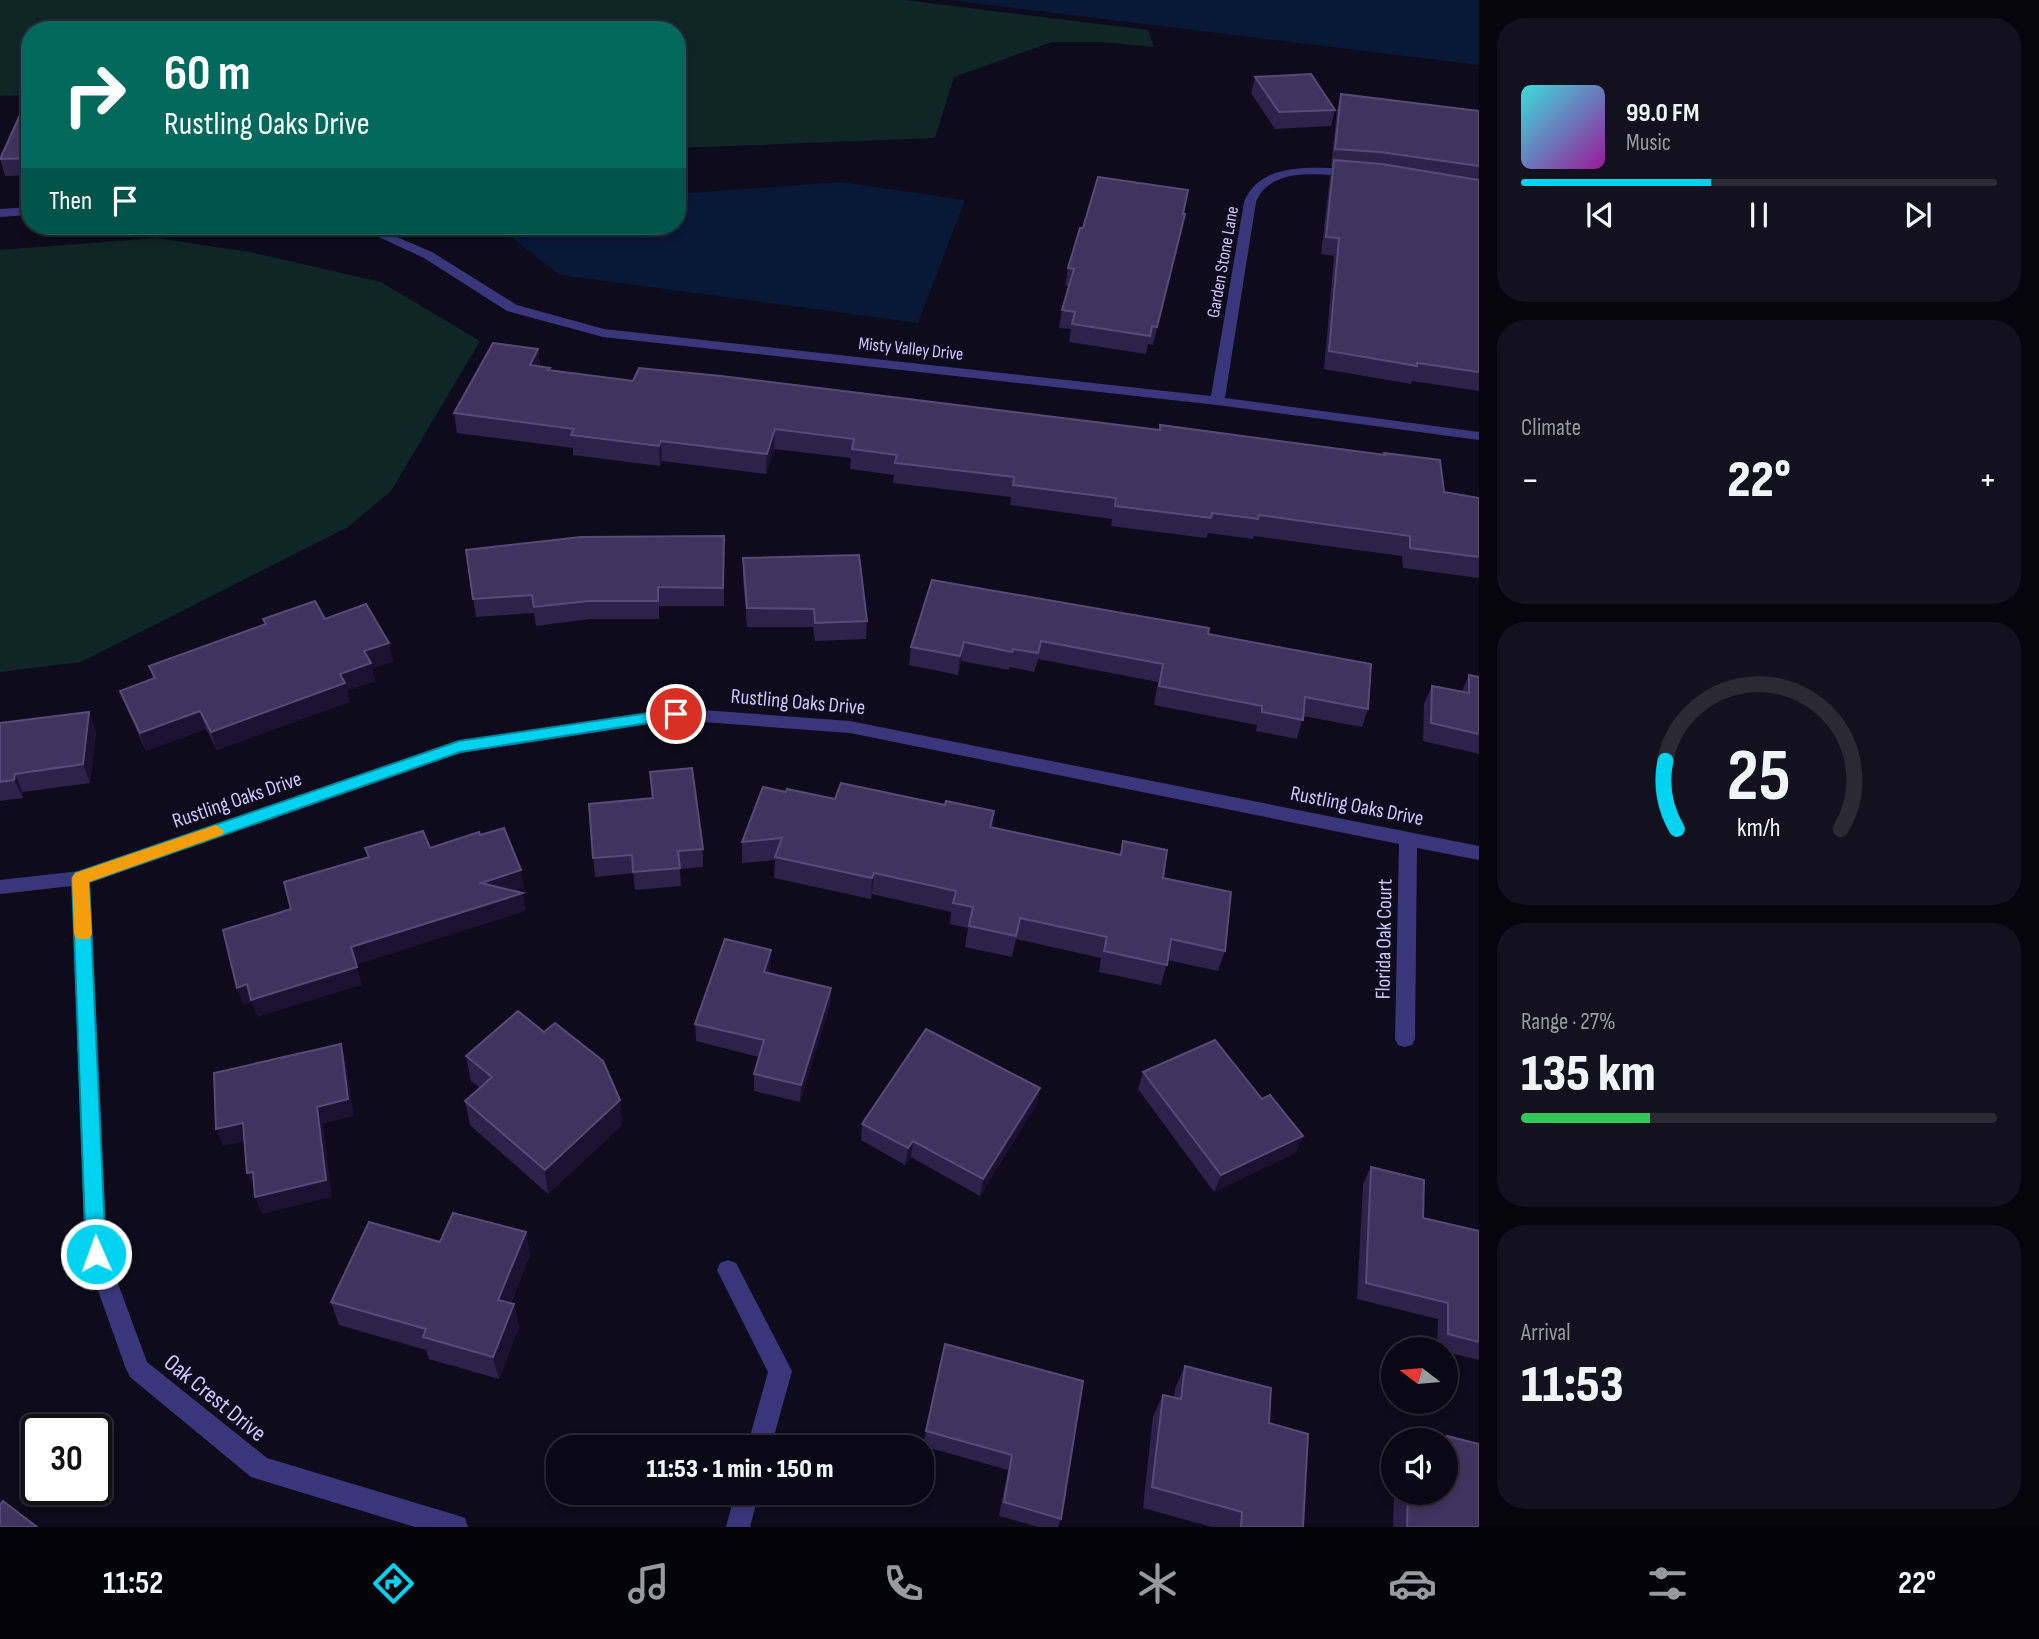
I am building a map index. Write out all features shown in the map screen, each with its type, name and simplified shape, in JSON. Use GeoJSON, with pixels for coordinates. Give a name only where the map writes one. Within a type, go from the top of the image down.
{"type":"FeatureCollection","features":[{"type":"Feature","properties":{"kind":"street","name":"Garden Stone Lane"},"geometry":{"type":"LineString","coordinates":[[1217,401],[1250,202],[1257,187],[1276,176],[1302,172],[1335,172],[1374,177]]}},
{"type":"Feature","properties":{"kind":"street"},"geometry":{"type":"LineString","coordinates":[[0,213],[21,212]]}},
{"type":"Feature","properties":{"kind":"street","name":"Misty Valley Drive"},"geometry":{"type":"LineString","coordinates":[[382,235],[428,255],[512,308],[603,333],[1217,401],[1479,436]]}},
{"type":"Feature","properties":{"kind":"street","name":"Rustling Oaks Drive"},"geometry":{"type":"LineString","coordinates":[[0,887],[81,878],[459,747],[676,714],[850,727],[1479,853]]}},
{"type":"Feature","properties":{"kind":"street","name":"Florida Oak Court"},"geometry":{"type":"LineString","coordinates":[[1405,1039],[1408,839]]}},
{"type":"Feature","properties":{"kind":"street","name":"Oak Crest Drive"},"geometry":{"type":"LineString","coordinates":[[81,878],[96,1254],[138,1369],[260,1468],[456,1527]]}},
{"type":"Feature","properties":{"kind":"street"},"geometry":{"type":"LineString","coordinates":[[728,1270],[780,1371],[762,1435]]}},
{"type":"Feature","properties":{"kind":"street"},"geometry":{"type":"LineString","coordinates":[[738,1527],[744,1505]]}},
{"type":"Feature","properties":{"kind":"green space"},"geometry":{"type":"Polygon","coordinates":[[[0,0],[905,0],[1148,30],[1154,47],[1100,42],[1052,42],[954,77],[935,138],[686,148],[686,21],[21,21],[21,95],[0,96],[0,0]]]}},
{"type":"Feature","properties":{"kind":"green space"},"geometry":{"type":"Polygon","coordinates":[[[156,238],[250,252],[381,282],[480,341],[391,491],[348,527],[81,662],[0,672],[0,250],[156,238]]]}},
{"type":"Feature","properties":{"kind":"water"},"geometry":{"type":"Polygon","coordinates":[[[948,0],[1479,0],[1479,65],[948,0]]]}},
{"type":"Feature","properties":{"kind":"water"},"geometry":{"type":"Polygon","coordinates":[[[840,182],[965,200],[918,323],[560,275],[508,235],[686,235],[686,193],[840,182]]]}},
{"type":"Feature","properties":{"kind":"building"},"geometry":{"type":"Polygon","coordinates":[[[1311,74],[1335,110],[1279,112],[1255,77],[1311,74]]]}},
{"type":"Feature","properties":{"kind":"building"},"geometry":{"type":"Polygon","coordinates":[[[1341,94],[1479,111],[1479,166],[1380,152],[1335,149],[1341,94]]]}},
{"type":"Feature","properties":{"kind":"building"},"geometry":{"type":"Polygon","coordinates":[[[19,117],[21,117],[21,158],[0,159],[19,117]]]}},
{"type":"Feature","properties":{"kind":"building"},"geometry":{"type":"Polygon","coordinates":[[[1334,160],[1382,164],[1479,180],[1479,372],[1417,363],[1417,366],[1329,351],[1339,238],[1326,237],[1334,160]]]}},
{"type":"Feature","properties":{"kind":"building"},"geometry":{"type":"Polygon","coordinates":[[[1098,177],[1188,190],[1185,214],[1157,327],[1152,326],[1150,336],[1072,324],[1075,312],[1062,310],[1074,269],[1068,268],[1098,177]]]}},
{"type":"Feature","properties":{"kind":"building"},"geometry":{"type":"Polygon","coordinates":[[[493,343],[538,349],[530,365],[550,368],[548,370],[633,381],[639,368],[721,376],[1160,430],[1160,425],[1440,460],[1444,492],[1479,498],[1479,557],[1410,548],[1410,536],[1259,515],[1258,519],[1212,513],[1211,518],[1115,506],[1116,498],[1013,485],[1014,477],[895,463],[897,455],[852,449],[854,439],[775,429],[767,454],[661,441],[659,446],[571,435],[574,429],[454,413],[493,343]]]}},
{"type":"Feature","properties":{"kind":"building"},"geometry":{"type":"Polygon","coordinates":[[[724,536],[723,588],[658,587],[658,601],[588,601],[534,607],[532,595],[473,599],[466,550],[581,537],[724,536]]]}},
{"type":"Feature","properties":{"kind":"building"},"geometry":{"type":"Polygon","coordinates":[[[859,555],[867,621],[815,623],[814,609],[747,608],[743,558],[859,555]]]}},
{"type":"Feature","properties":{"kind":"building"},"geometry":{"type":"Polygon","coordinates":[[[932,580],[1209,628],[1208,634],[1371,664],[1368,709],[1305,697],[1303,720],[1262,712],[1262,706],[1159,686],[1163,664],[1041,641],[1038,653],[1013,649],[1012,652],[964,642],[960,656],[911,647],[932,580]]]}},
{"type":"Feature","properties":{"kind":"building"},"geometry":{"type":"Polygon","coordinates":[[[315,601],[325,619],[366,604],[389,643],[364,651],[371,663],[340,674],[345,683],[211,732],[200,711],[140,733],[120,691],[155,678],[149,666],[266,624],[263,619],[315,601]]]}},
{"type":"Feature","properties":{"kind":"building"},"geometry":{"type":"Polygon","coordinates":[[[1469,675],[1479,677],[1479,734],[1431,723],[1432,686],[1469,693],[1469,675]]]}},
{"type":"Feature","properties":{"kind":"building"},"geometry":{"type":"Polygon","coordinates":[[[89,712],[83,764],[15,774],[14,780],[0,782],[0,723],[89,712]]]}},
{"type":"Feature","properties":{"kind":"building"},"geometry":{"type":"Polygon","coordinates":[[[692,768],[703,849],[678,851],[680,868],[633,872],[632,855],[593,858],[589,804],[653,798],[650,772],[692,768]]]}},
{"type":"Feature","properties":{"kind":"building"},"geometry":{"type":"Polygon","coordinates":[[[841,783],[945,805],[946,801],[994,811],[990,827],[1121,855],[1123,841],[1167,850],[1163,878],[1231,892],[1225,951],[1171,939],[1167,965],[1104,951],[1107,937],[1020,918],[1016,936],[969,926],[973,907],[953,903],[956,891],[874,873],[872,878],[775,857],[782,838],[742,842],[763,787],[835,799],[841,783]]]}},
{"type":"Feature","properties":{"kind":"building"},"geometry":{"type":"Polygon","coordinates":[[[504,828],[521,870],[481,883],[523,893],[351,947],[357,967],[251,1000],[247,984],[237,988],[223,930],[291,909],[284,882],[369,857],[365,848],[423,831],[430,848],[479,832],[480,835],[504,828]]]}},
{"type":"Feature","properties":{"kind":"building"},"geometry":{"type":"Polygon","coordinates":[[[725,939],[771,950],[764,972],[831,988],[801,1085],[754,1074],[764,1040],[695,1024],[725,939]]]}},
{"type":"Feature","properties":{"kind":"building"},"geometry":{"type":"Polygon","coordinates":[[[518,1011],[544,1032],[555,1023],[603,1061],[620,1100],[545,1170],[465,1101],[492,1077],[466,1056],[518,1011]]]}},
{"type":"Feature","properties":{"kind":"building"},"geometry":{"type":"Polygon","coordinates":[[[926,1029],[1040,1088],[983,1179],[913,1141],[908,1148],[862,1124],[926,1029]]]}},
{"type":"Feature","properties":{"kind":"building"},"geometry":{"type":"Polygon","coordinates":[[[1215,1040],[1262,1099],[1270,1095],[1303,1136],[1221,1175],[1143,1072],[1215,1040]]]}},
{"type":"Feature","properties":{"kind":"building"},"geometry":{"type":"Polygon","coordinates":[[[341,1044],[348,1099],[317,1107],[326,1180],[255,1197],[253,1172],[247,1173],[243,1123],[216,1129],[214,1073],[341,1044]]]}},
{"type":"Feature","properties":{"kind":"building"},"geometry":{"type":"Polygon","coordinates":[[[1371,1167],[1424,1180],[1423,1218],[1479,1231],[1479,1342],[1448,1334],[1448,1303],[1366,1283],[1371,1167]]]}},
{"type":"Feature","properties":{"kind":"building"},"geometry":{"type":"Polygon","coordinates":[[[453,1213],[526,1232],[498,1300],[514,1304],[493,1357],[423,1337],[426,1329],[331,1302],[369,1222],[440,1242],[453,1213]]]}},
{"type":"Feature","properties":{"kind":"building"},"geometry":{"type":"Polygon","coordinates":[[[945,1344],[1083,1381],[1061,1519],[1004,1502],[1012,1455],[926,1431],[945,1344]]]}},
{"type":"Feature","properties":{"kind":"building"},"geometry":{"type":"Polygon","coordinates":[[[1185,1366],[1271,1388],[1269,1423],[1308,1434],[1303,1527],[1241,1527],[1242,1512],[1152,1487],[1163,1395],[1181,1399],[1185,1366]]]}},
{"type":"Feature","properties":{"kind":"building"},"geometry":{"type":"Polygon","coordinates":[[[1458,1439],[1479,1444],[1479,1527],[1407,1527],[1408,1505],[1458,1505],[1458,1439]]]}},
{"type":"Feature","properties":{"kind":"building"},"geometry":{"type":"Polygon","coordinates":[[[3,1501],[37,1527],[0,1527],[0,1505],[3,1501]]]}},
{"type":"Feature","properties":{"kind":"slow traffic"},"geometry":{"type":"LineString","coordinates":[[83,934],[81,878],[216,831]]}},
{"type":"Feature","properties":{"kind":"route"},"geometry":{"type":"LineString","coordinates":[[96,1254],[81,878],[459,747],[676,714]]}}]}
